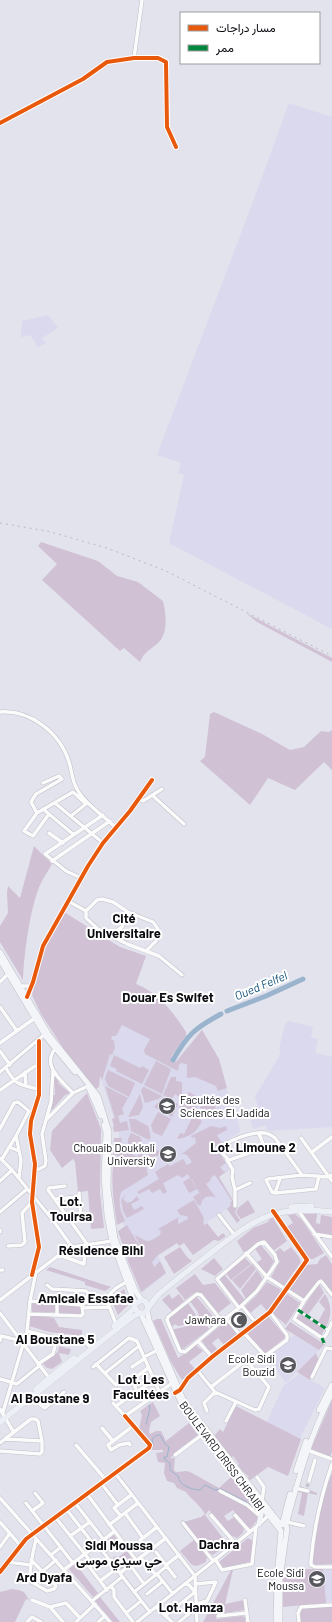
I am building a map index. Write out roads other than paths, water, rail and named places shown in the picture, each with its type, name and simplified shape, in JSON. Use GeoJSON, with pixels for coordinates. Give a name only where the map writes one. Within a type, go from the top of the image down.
{"type":"FeatureCollection","features":[{"type":"Feature","properties":{"kind":"main road","name":"BOULEVARD DRISS CHRAIBI"},"geometry":{"type":"LineString","coordinates":[[0,952],[27,997],[45,1036],[98,1091],[109,1132],[108,1189],[115,1238],[136,1292],[148,1309],[149,1320],[184,1409],[262,1509],[265,1520]]}},
{"type":"Feature","properties":{"kind":"main road","name":"BOULEVARD DRISS CHRAIBI"},"geometry":{"type":"LineString","coordinates":[[0,960],[45,1036],[88,1086],[95,1100],[105,1128],[104,1189],[112,1241],[128,1281],[135,1306],[158,1350],[171,1384],[262,1501],[265,1520]]}},
{"type":"Feature","properties":{"kind":"main road"},"geometry":{"type":"LineString","coordinates":[[2,1414],[31,1397],[135,1306],[247,1223],[274,1212],[296,1208],[332,1209]]}},
{"type":"Feature","properties":{"kind":"main road"},"geometry":{"type":"LineString","coordinates":[[315,1208],[332,1212]]}},
{"type":"Feature","properties":{"kind":"main road"},"geometry":{"type":"LineString","coordinates":[[0,1422],[2,1414],[148,1309],[159,1294],[232,1237],[254,1222],[274,1212]]}},
{"type":"Feature","properties":{"kind":"main road"},"geometry":{"type":"LineString","coordinates":[[276,1622],[277,1579],[284,1516],[303,1448],[332,1385]]}},
{"type":"Feature","properties":{"kind":"main road"},"geometry":{"type":"LineString","coordinates":[[280,1622],[280,1579],[283,1527],[306,1450],[332,1393]]}},
{"type":"Feature","properties":{"kind":"main road"},"geometry":{"type":"LineString","coordinates":[[265,1520],[284,1516]]}},
{"type":"Feature","properties":{"kind":"main road","name":"BOULEVARD DRISS CHRAIBI"},"geometry":{"type":"LineString","coordinates":[[265,1520],[283,1527]]}},
{"type":"Feature","properties":{"kind":"street"},"geometry":{"type":"LineString","coordinates":[[134,58],[142,0]]}},
{"type":"Feature","properties":{"kind":"street"},"geometry":{"type":"LineString","coordinates":[[0,123],[85,78],[107,62],[134,58],[158,58],[166,62],[167,127],[176,147]]}},
{"type":"Feature","properties":{"kind":"street"},"geometry":{"type":"LineString","coordinates":[[0,712],[21,714],[45,727],[59,741],[64,750],[77,789],[116,828]]}},
{"type":"Feature","properties":{"kind":"street"},"geometry":{"type":"LineString","coordinates":[[37,813],[31,802],[36,794],[62,779],[59,776],[44,783]]}},
{"type":"Feature","properties":{"kind":"street"},"geometry":{"type":"LineString","coordinates":[[27,997],[32,986],[43,946],[81,878],[103,843],[152,780]]}},
{"type":"Feature","properties":{"kind":"street"},"geometry":{"type":"LineString","coordinates":[[138,799],[143,801],[162,789]]}},
{"type":"Feature","properties":{"kind":"street"},"geometry":{"type":"LineString","coordinates":[[49,814],[33,836],[24,831],[37,813],[73,792],[86,804],[70,816]]}},
{"type":"Feature","properties":{"kind":"street"},"geometry":{"type":"LineString","coordinates":[[152,795],[184,824]]}},
{"type":"Feature","properties":{"kind":"street"},"geometry":{"type":"LineString","coordinates":[[55,803],[103,843]]}},
{"type":"Feature","properties":{"kind":"street"},"geometry":{"type":"LineString","coordinates":[[43,809],[74,835]]}},
{"type":"Feature","properties":{"kind":"street"},"geometry":{"type":"LineString","coordinates":[[81,878],[66,871],[45,854],[103,815]]}},
{"type":"Feature","properties":{"kind":"street"},"geometry":{"type":"LineString","coordinates":[[52,861],[110,821]]}},
{"type":"Feature","properties":{"kind":"street"},"geometry":{"type":"LineString","coordinates":[[49,832],[63,843]]}},
{"type":"Feature","properties":{"kind":"street"},"geometry":{"type":"LineString","coordinates":[[147,950],[156,941],[158,929],[153,922],[128,912],[113,902],[102,899],[93,902],[86,910],[86,918],[91,924],[126,944],[147,950],[159,956],[182,975]]}},
{"type":"Feature","properties":{"kind":"street"},"geometry":{"type":"LineString","coordinates":[[68,901],[86,910]]}},
{"type":"Feature","properties":{"kind":"street"},"geometry":{"type":"LineString","coordinates":[[111,935],[122,927],[128,912]]}},
{"type":"Feature","properties":{"kind":"street"},"geometry":{"type":"LineString","coordinates":[[0,982],[8,974]]}},
{"type":"Feature","properties":{"kind":"street"},"geometry":{"type":"LineString","coordinates":[[21,986],[32,986]]}},
{"type":"Feature","properties":{"kind":"street"},"geometry":{"type":"LineString","coordinates":[[0,1007],[17,1031]]}},
{"type":"Feature","properties":{"kind":"street"},"geometry":{"type":"LineString","coordinates":[[0,1043],[35,1018]]}},
{"type":"Feature","properties":{"kind":"street"},"geometry":{"type":"LineString","coordinates":[[0,1072],[45,1036]]}},
{"type":"Feature","properties":{"kind":"street"},"geometry":{"type":"LineString","coordinates":[[14,1431],[2,1414],[27,1331],[30,1301],[39,1247],[32,1202],[35,1164],[30,1134],[31,1121],[39,1096],[38,1089],[45,1036]]}},
{"type":"Feature","properties":{"kind":"street"},"geometry":{"type":"LineString","coordinates":[[37,1170],[45,1166],[46,1161],[42,1138],[53,1091],[51,1058],[55,1049]]}},
{"type":"Feature","properties":{"kind":"street"},"geometry":{"type":"LineString","coordinates":[[0,1050],[10,1065]]}},
{"type":"Feature","properties":{"kind":"street"},"geometry":{"type":"LineString","coordinates":[[0,1090],[12,1080],[35,1066]]}},
{"type":"Feature","properties":{"kind":"street"},"geometry":{"type":"LineString","coordinates":[[6,1068],[12,1080],[38,1089]]}},
{"type":"Feature","properties":{"kind":"street"},"geometry":{"type":"LineString","coordinates":[[52,1071],[73,1093]]}},
{"type":"Feature","properties":{"kind":"street"},"geometry":{"type":"LineString","coordinates":[[25,1072],[26,1086]]}},
{"type":"Feature","properties":{"kind":"street"},"geometry":{"type":"LineString","coordinates":[[45,1122],[73,1093],[88,1086]]}},
{"type":"Feature","properties":{"kind":"street"},"geometry":{"type":"LineString","coordinates":[[0,1129],[14,1103],[18,1102],[28,1109],[29,1113],[1,1158],[19,1178],[72,1247]]}},
{"type":"Feature","properties":{"kind":"street"},"geometry":{"type":"LineString","coordinates":[[49,1110],[53,1112]]}},
{"type":"Feature","properties":{"kind":"street"},"geometry":{"type":"LineString","coordinates":[[227,1160],[231,1160],[262,1148],[264,1145],[259,1134]]}},
{"type":"Feature","properties":{"kind":"street"},"geometry":{"type":"LineString","coordinates":[[235,1206],[235,1190],[232,1177],[233,1170],[220,1151],[221,1146],[240,1136],[259,1134],[273,1136],[302,1175]]}},
{"type":"Feature","properties":{"kind":"street"},"geometry":{"type":"LineString","coordinates":[[16,1136],[21,1167],[19,1178]]}},
{"type":"Feature","properties":{"kind":"street"},"geometry":{"type":"LineString","coordinates":[[301,1138],[331,1176],[332,1181]]}},
{"type":"Feature","properties":{"kind":"street"},"geometry":{"type":"LineString","coordinates":[[312,1152],[332,1138]]}},
{"type":"Feature","properties":{"kind":"street"},"geometry":{"type":"LineString","coordinates":[[9,1147],[19,1151]]}},
{"type":"Feature","properties":{"kind":"street"},"geometry":{"type":"LineString","coordinates":[[0,1181],[12,1170]]}},
{"type":"Feature","properties":{"kind":"street"},"geometry":{"type":"LineString","coordinates":[[274,1193],[266,1180],[302,1175],[331,1176]]}},
{"type":"Feature","properties":{"kind":"street"},"geometry":{"type":"LineString","coordinates":[[274,1193],[316,1189],[319,1176]]}},
{"type":"Feature","properties":{"kind":"street"},"geometry":{"type":"LineString","coordinates":[[274,1193],[280,1179]]}},
{"type":"Feature","properties":{"kind":"street"},"geometry":{"type":"LineString","coordinates":[[235,1190],[250,1183]]}},
{"type":"Feature","properties":{"kind":"street"},"geometry":{"type":"LineString","coordinates":[[64,1186],[48,1188],[87,1244]]}},
{"type":"Feature","properties":{"kind":"street"},"geometry":{"type":"LineString","coordinates":[[0,1212],[27,1189]]}},
{"type":"Feature","properties":{"kind":"street"},"geometry":{"type":"LineString","coordinates":[[55,1199],[78,1195],[81,1219],[71,1221]]}},
{"type":"Feature","properties":{"kind":"street"},"geometry":{"type":"LineString","coordinates":[[8,1246],[22,1245],[25,1242],[22,1213],[32,1202]]}},
{"type":"Feature","properties":{"kind":"street"},"geometry":{"type":"LineString","coordinates":[[296,1208],[332,1257]]}},
{"type":"Feature","properties":{"kind":"street"},"geometry":{"type":"LineString","coordinates":[[177,1392],[188,1378],[212,1357],[270,1312],[307,1260],[274,1212]]}},
{"type":"Feature","properties":{"kind":"street"},"geometry":{"type":"LineString","coordinates":[[219,1215],[233,1233]]}},
{"type":"Feature","properties":{"kind":"street"},"geometry":{"type":"LineString","coordinates":[[314,1234],[332,1237]]}},
{"type":"Feature","properties":{"kind":"street"},"geometry":{"type":"LineString","coordinates":[[0,1300],[59,1255],[72,1247],[112,1241]]}},
{"type":"Feature","properties":{"kind":"street"},"geometry":{"type":"LineString","coordinates":[[222,1321],[202,1295],[197,1294],[168,1317],[167,1323],[178,1350],[185,1352],[240,1307],[257,1291],[277,1260],[266,1243],[262,1242],[246,1253],[217,1279],[240,1307],[256,1323]]}},
{"type":"Feature","properties":{"kind":"street"},"geometry":{"type":"LineString","coordinates":[[59,1255],[84,1264],[85,1252]]}},
{"type":"Feature","properties":{"kind":"street"},"geometry":{"type":"LineString","coordinates":[[246,1253],[267,1277],[304,1301]]}},
{"type":"Feature","properties":{"kind":"street"},"geometry":{"type":"LineString","coordinates":[[116,1324],[106,1300],[107,1296],[128,1281]]}},
{"type":"Feature","properties":{"kind":"street"},"geometry":{"type":"LineString","coordinates":[[332,1295],[321,1281],[304,1301],[294,1318],[295,1322],[322,1338],[326,1345],[332,1349]]}},
{"type":"Feature","properties":{"kind":"street"},"geometry":{"type":"LineString","coordinates":[[47,1284],[52,1290],[86,1291],[88,1293],[88,1301],[82,1306]]}},
{"type":"Feature","properties":{"kind":"street"},"geometry":{"type":"LineString","coordinates":[[30,1301],[109,1307]]}},
{"type":"Feature","properties":{"kind":"street"},"geometry":{"type":"LineString","coordinates":[[57,1303],[57,1315]]}},
{"type":"Feature","properties":{"kind":"street"},"geometry":{"type":"LineString","coordinates":[[29,1314],[81,1316],[83,1314],[82,1306]]}},
{"type":"Feature","properties":{"kind":"street"},"geometry":{"type":"LineString","coordinates":[[298,1310],[328,1330]]}},
{"type":"Feature","properties":{"kind":"street"},"geometry":{"type":"LineString","coordinates":[[226,1318],[265,1356],[287,1340],[287,1334],[270,1312]]}},
{"type":"Feature","properties":{"kind":"street"},"geometry":{"type":"LineString","coordinates":[[0,1313],[50,1380]]}},
{"type":"Feature","properties":{"kind":"street"},"geometry":{"type":"LineString","coordinates":[[322,1338],[332,1322]]}},
{"type":"Feature","properties":{"kind":"street"},"geometry":{"type":"LineString","coordinates":[[27,1331],[57,1338],[82,1340],[89,1346]]}},
{"type":"Feature","properties":{"kind":"street"},"geometry":{"type":"LineString","coordinates":[[0,1341],[1,1336],[23,1342]]}},
{"type":"Feature","properties":{"kind":"street"},"geometry":{"type":"LineString","coordinates":[[0,1379],[17,1384],[39,1364],[54,1354],[57,1338]]}},
{"type":"Feature","properties":{"kind":"street"},"geometry":{"type":"LineString","coordinates":[[116,1385],[95,1365],[129,1338],[135,1340],[139,1346],[159,1391]]}},
{"type":"Feature","properties":{"kind":"street"},"geometry":{"type":"LineString","coordinates":[[198,1341],[212,1357]]}},
{"type":"Feature","properties":{"kind":"street"},"geometry":{"type":"LineString","coordinates":[[312,1377],[326,1345]]}},
{"type":"Feature","properties":{"kind":"street"},"geometry":{"type":"LineString","coordinates":[[105,1373],[139,1346]]}},
{"type":"Feature","properties":{"kind":"street"},"geometry":{"type":"LineString","coordinates":[[132,1367],[158,1350]]}},
{"type":"Feature","properties":{"kind":"street"},"geometry":{"type":"LineString","coordinates":[[197,1370],[215,1392],[258,1410],[268,1390],[266,1382],[248,1361],[244,1360],[211,1387]]}},
{"type":"Feature","properties":{"kind":"street"},"geometry":{"type":"LineString","coordinates":[[136,1391],[132,1380],[148,1368]]}},
{"type":"Feature","properties":{"kind":"street"},"geometry":{"type":"LineString","coordinates":[[0,1572],[20,1545],[32,1534],[67,1510],[86,1494],[150,1447],[115,1405],[154,1380]]}},
{"type":"Feature","properties":{"kind":"street"},"geometry":{"type":"LineString","coordinates":[[124,1416],[171,1384]]}},
{"type":"Feature","properties":{"kind":"street"},"geometry":{"type":"LineString","coordinates":[[31,1397],[44,1408],[64,1392]]}},
{"type":"Feature","properties":{"kind":"street"},"geometry":{"type":"LineString","coordinates":[[207,1410],[204,1403],[215,1392]]}},
{"type":"Feature","properties":{"kind":"street"},"geometry":{"type":"LineString","coordinates":[[226,1421],[236,1402]]}},
{"type":"Feature","properties":{"kind":"street"},"geometry":{"type":"LineString","coordinates":[[0,1443],[29,1420],[35,1419],[38,1421],[42,1441],[42,1452],[40,1454],[0,1451]]}},
{"type":"Feature","properties":{"kind":"street"},"geometry":{"type":"LineString","coordinates":[[130,1445],[129,1443],[124,1444],[111,1450],[108,1445],[133,1426]]}},
{"type":"Feature","properties":{"kind":"street"},"geometry":{"type":"LineString","coordinates":[[102,1428],[113,1441]]}},
{"type":"Feature","properties":{"kind":"street"},"geometry":{"type":"LineString","coordinates":[[175,1455],[203,1434]]}},
{"type":"Feature","properties":{"kind":"street"},"geometry":{"type":"LineString","coordinates":[[5,1439],[42,1441]]}},
{"type":"Feature","properties":{"kind":"street"},"geometry":{"type":"LineString","coordinates":[[76,1445],[106,1480]]}},
{"type":"Feature","properties":{"kind":"street"},"geometry":{"type":"LineString","coordinates":[[306,1450],[332,1459]]}},
{"type":"Feature","properties":{"kind":"street"},"geometry":{"type":"LineString","coordinates":[[309,1481],[315,1460]]}},
{"type":"Feature","properties":{"kind":"street"},"geometry":{"type":"LineString","coordinates":[[332,1465],[320,1503],[313,1536],[311,1565],[315,1567],[332,1566]]}},
{"type":"Feature","properties":{"kind":"street"},"geometry":{"type":"LineString","coordinates":[[115,1473],[195,1576],[197,1622]]}},
{"type":"Feature","properties":{"kind":"street"},"geometry":{"type":"LineString","coordinates":[[257,1476],[264,1487],[262,1501]]}},
{"type":"Feature","properties":{"kind":"street"},"geometry":{"type":"LineString","coordinates":[[101,1483],[118,1505]]}},
{"type":"Feature","properties":{"kind":"street"},"geometry":{"type":"LineString","coordinates":[[295,1488],[307,1490]]}},
{"type":"Feature","properties":{"kind":"street"},"geometry":{"type":"LineString","coordinates":[[220,1491],[247,1505],[265,1520]]}},
{"type":"Feature","properties":{"kind":"street"},"geometry":{"type":"LineString","coordinates":[[35,1493],[43,1503]]}},
{"type":"Feature","properties":{"kind":"street"},"geometry":{"type":"LineString","coordinates":[[86,1494],[136,1560]]}},
{"type":"Feature","properties":{"kind":"street"},"geometry":{"type":"LineString","coordinates":[[120,1516],[114,1508],[132,1495]]}},
{"type":"Feature","properties":{"kind":"street"},"geometry":{"type":"LineString","coordinates":[[0,1498],[65,1569],[110,1622]]}},
{"type":"Feature","properties":{"kind":"street"},"geometry":{"type":"LineString","coordinates":[[32,1511],[48,1500]]}},
{"type":"Feature","properties":{"kind":"street"},"geometry":{"type":"LineString","coordinates":[[26,1503],[73,1563]]}},
{"type":"Feature","properties":{"kind":"street"},"geometry":{"type":"LineString","coordinates":[[75,1503],[104,1540]]}},
{"type":"Feature","properties":{"kind":"street"},"geometry":{"type":"LineString","coordinates":[[109,1524],[138,1503]]}},
{"type":"Feature","properties":{"kind":"street"},"geometry":{"type":"LineString","coordinates":[[67,1510],[150,1612]]}},
{"type":"Feature","properties":{"kind":"street"},"geometry":{"type":"LineString","coordinates":[[125,1513],[143,1538]]}},
{"type":"Feature","properties":{"kind":"street"},"geometry":{"type":"LineString","coordinates":[[211,1515],[235,1543]]}},
{"type":"Feature","properties":{"kind":"street"},"geometry":{"type":"LineString","coordinates":[[235,1515],[250,1532]]}},
{"type":"Feature","properties":{"kind":"street"},"geometry":{"type":"LineString","coordinates":[[56,1518],[88,1558],[87,1564],[107,1590]]}},
{"type":"Feature","properties":{"kind":"street"},"geometry":{"type":"LineString","coordinates":[[137,1622],[265,1520]]}},
{"type":"Feature","properties":{"kind":"street"},"geometry":{"type":"LineString","coordinates":[[183,1522],[222,1570],[252,1564],[265,1520]]}},
{"type":"Feature","properties":{"kind":"street"},"geometry":{"type":"LineString","coordinates":[[0,1522],[20,1545]]}},
{"type":"Feature","properties":{"kind":"street"},"geometry":{"type":"LineString","coordinates":[[70,1536],[90,1522]]}},
{"type":"Feature","properties":{"kind":"street"},"geometry":{"type":"LineString","coordinates":[[283,1527],[304,1526]]}},
{"type":"Feature","properties":{"kind":"street"},"geometry":{"type":"LineString","coordinates":[[148,1551],[140,1540],[157,1527]]}},
{"type":"Feature","properties":{"kind":"street"},"geometry":{"type":"LineString","coordinates":[[65,1569],[115,1531]]}},
{"type":"Feature","properties":{"kind":"street"},"geometry":{"type":"LineString","coordinates":[[0,1547],[10,1533]]}},
{"type":"Feature","properties":{"kind":"street"},"geometry":{"type":"LineString","coordinates":[[76,1622],[130,1565],[166,1538]]}},
{"type":"Feature","properties":{"kind":"street"},"geometry":{"type":"LineString","coordinates":[[7,1562],[31,1562],[43,1571],[56,1586],[51,1591],[39,1587],[30,1581],[31,1562],[36,1539]]}},
{"type":"Feature","properties":{"kind":"street"},"geometry":{"type":"LineString","coordinates":[[51,1555],[61,1547]]}},
{"type":"Feature","properties":{"kind":"street"},"geometry":{"type":"LineString","coordinates":[[156,1552],[175,1577]]}},
{"type":"Feature","properties":{"kind":"street"},"geometry":{"type":"LineString","coordinates":[[134,1592],[179,1555]]}},
{"type":"Feature","properties":{"kind":"street"},"geometry":{"type":"LineString","coordinates":[[140,1557],[157,1574],[173,1594]]}},
{"type":"Feature","properties":{"kind":"street"},"geometry":{"type":"LineString","coordinates":[[43,1571],[56,1560]]}},
{"type":"Feature","properties":{"kind":"street"},"geometry":{"type":"LineString","coordinates":[[130,1565],[144,1584]]}},
{"type":"Feature","properties":{"kind":"street"},"geometry":{"type":"LineString","coordinates":[[100,1581],[116,1569]]}},
{"type":"Feature","properties":{"kind":"street"},"geometry":{"type":"LineString","coordinates":[[147,1594],[163,1581]]}},
{"type":"Feature","properties":{"kind":"street"},"geometry":{"type":"LineString","coordinates":[[179,1622],[196,1606],[207,1601],[216,1583],[214,1581],[195,1584]]}},
{"type":"Feature","properties":{"kind":"street"},"geometry":{"type":"LineString","coordinates":[[185,1584],[189,1585],[195,1592]]}},
{"type":"Feature","properties":{"kind":"street"},"geometry":{"type":"LineString","coordinates":[[111,1586],[114,1590],[114,1597],[132,1622]]}},
{"type":"Feature","properties":{"kind":"street"},"geometry":{"type":"LineString","coordinates":[[165,1616],[195,1592]]}},
{"type":"Feature","properties":{"kind":"street"},"geometry":{"type":"LineString","coordinates":[[32,1600],[50,1607],[63,1622]]}},
{"type":"Feature","properties":{"kind":"street"},"geometry":{"type":"LineString","coordinates":[[245,1600],[248,1622]]}},
{"type":"Feature","properties":{"kind":"street"},"geometry":{"type":"LineString","coordinates":[[126,1613],[141,1601]]}},
{"type":"Feature","properties":{"kind":"street"},"geometry":{"type":"LineString","coordinates":[[50,1607],[66,1602],[80,1618]]}},
{"type":"Feature","properties":{"kind":"street"},"geometry":{"type":"LineString","coordinates":[[299,1622],[298,1613],[301,1607],[332,1605]]}},
{"type":"Feature","properties":{"kind":"street"},"geometry":{"type":"LineString","coordinates":[[156,1607],[172,1622]]}},
{"type":"Feature","properties":{"kind":"street"},"geometry":{"type":"LineString","coordinates":[[218,1616],[247,1614]]}},
{"type":"Feature","properties":{"kind":"street"},"geometry":{"type":"LineString","coordinates":[[98,1622],[105,1616]]}},
{"type":"Feature","properties":{"kind":"street"},"geometry":{"type":"LineString","coordinates":[[27,1622],[32,1617],[41,1622]]}},
{"type":"Feature","properties":{"kind":"waterway","name":"Oued Felfel"},"geometry":{"type":"LineString","coordinates":[[227,1011],[266,996],[303,979]]}},
{"type":"Feature","properties":{"kind":"waterway","name":"Oued Felfel"},"geometry":{"type":"LineString","coordinates":[[173,1060],[193,1032],[221,1014]]}},
{"type":"Feature","properties":{"kind":"waterway","name":"Oued Felfel"},"geometry":{"type":"LineString","coordinates":[[146,1424],[150,1409],[149,1405]]}},
{"type":"Feature","properties":{"kind":"waterway","name":"Oued Felfel"},"geometry":{"type":"LineString","coordinates":[[151,1448],[153,1445],[152,1439],[157,1435],[160,1435],[165,1444],[169,1447],[167,1457],[164,1457],[164,1459],[170,1463],[170,1470],[178,1476],[183,1485],[200,1490],[205,1485],[215,1490],[221,1489],[245,1501],[259,1513]]}},
{"type":"Feature","properties":{"kind":"tunnel"},"geometry":{"type":"LineString","coordinates":[[307,1487],[309,1481]]}},
{"type":"Feature","properties":{"kind":"railway"},"geometry":{"type":"LineString","coordinates":[[0,523],[47,531],[107,548],[166,571],[332,656]]}},
{"type":"Feature","properties":{"kind":"place","name":"Facultés des Sciences El Jadida"},"geometry":{"type":"Point","coordinates":[167,1106]}},
{"type":"Feature","properties":{"kind":"place","name":"Chouaib Doukkali University"},"geometry":{"type":"Point","coordinates":[168,1154]}},
{"type":"Feature","properties":{"kind":"place","name":"Jawhara"},"geometry":{"type":"Point","coordinates":[239,1320]}},
{"type":"Feature","properties":{"kind":"place","name":"Ecole Sidi Bouzid"},"geometry":{"type":"Point","coordinates":[288,1365]}},
{"type":"Feature","properties":{"kind":"place","name":"Ecole Sidi Moussa"},"geometry":{"type":"Point","coordinates":[317,1579]}},
{"type":"Feature","properties":{"kind":"district","name":"Cité Universitaire"},"geometry":{"type":"Point","coordinates":[124,926]}},
{"type":"Feature","properties":{"kind":"district","name":"Douar Es Swifet"},"geometry":{"type":"Point","coordinates":[168,997]}},
{"type":"Feature","properties":{"kind":"district","name":"Lot. Limoune 2"},"geometry":{"type":"Point","coordinates":[253,1147]}},
{"type":"Feature","properties":{"kind":"district","name":"Lot. Touirsa"},"geometry":{"type":"Point","coordinates":[71,1208]}},
{"type":"Feature","properties":{"kind":"district","name":"Résidence Bihi"},"geometry":{"type":"Point","coordinates":[101,1250]}},
{"type":"Feature","properties":{"kind":"district","name":"Amicale Essafae"},"geometry":{"type":"Point","coordinates":[86,1298]}},
{"type":"Feature","properties":{"kind":"district","name":"Al Boustane 5"},"geometry":{"type":"Point","coordinates":[55,1339]}},
{"type":"Feature","properties":{"kind":"district","name":"Lot. Les Facultées"},"geometry":{"type":"Point","coordinates":[141,1386]}},
{"type":"Feature","properties":{"kind":"district","name":"Al Boustane 9"},"geometry":{"type":"Point","coordinates":[50,1398]}},
{"type":"Feature","properties":{"kind":"district","name":"Dachra"},"geometry":{"type":"Point","coordinates":[219,1544]}},
{"type":"Feature","properties":{"kind":"district","name":"Sidi Moussa حي سيدي موسى"},"geometry":{"type":"Point","coordinates":[119,1552]}},
{"type":"Feature","properties":{"kind":"district","name":"Ard Dyafa"},"geometry":{"type":"Point","coordinates":[44,1577]}},
{"type":"Feature","properties":{"kind":"district","name":"Lot. Hamza"},"geometry":{"type":"Point","coordinates":[191,1607]}}]}
